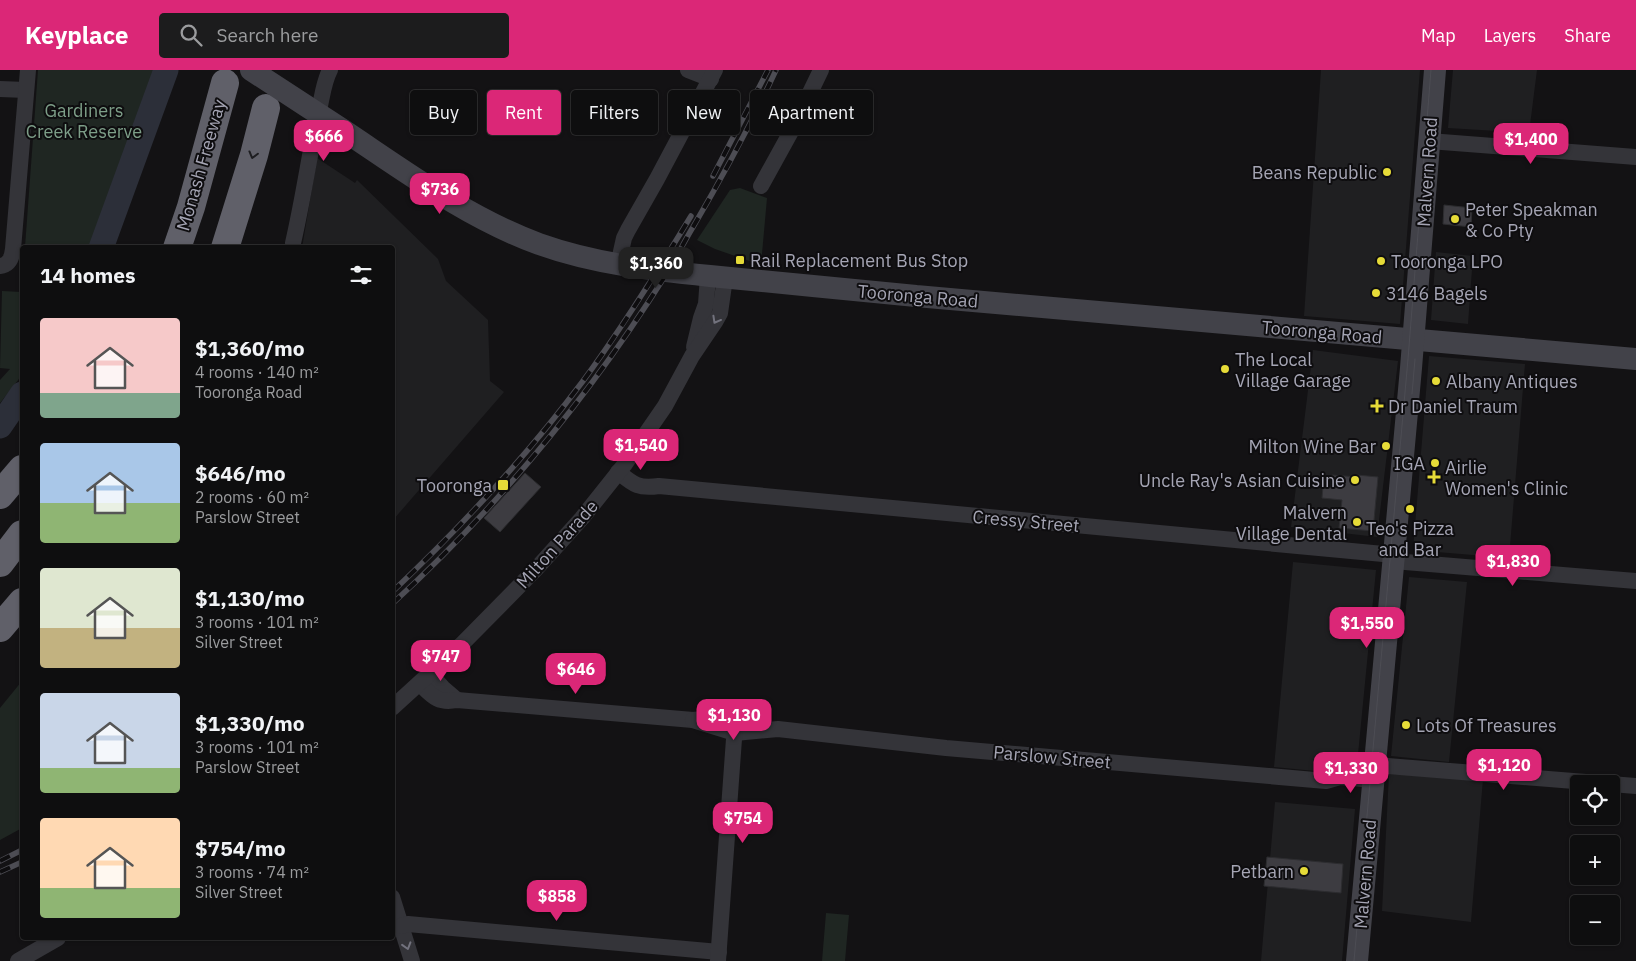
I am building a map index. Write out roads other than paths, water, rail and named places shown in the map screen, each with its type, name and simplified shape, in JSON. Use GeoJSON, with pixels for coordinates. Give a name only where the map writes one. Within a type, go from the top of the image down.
{"type":"FeatureCollection","features":[{"type":"Feature","properties":{"kind":"highway","name":"Monash Freeway"},"geometry":{"type":"LineString","coordinates":[[177,245],[191,207],[226,82]]}},
{"type":"Feature","properties":{"kind":"highway"},"geometry":{"type":"LineString","coordinates":[[226,245],[254,155],[266,108]]}},
{"type":"Feature","properties":{"kind":"highway"},"geometry":{"type":"LineString","coordinates":[[0,494],[20,471]]}},
{"type":"Feature","properties":{"kind":"highway"},"geometry":{"type":"LineString","coordinates":[[0,563],[20,537]]}},
{"type":"Feature","properties":{"kind":"highway"},"geometry":{"type":"LineString","coordinates":[[0,628],[20,604]]}},
{"type":"Feature","properties":{"kind":"main road","name":"Tooronga Road"},"geometry":{"type":"LineString","coordinates":[[251,70],[412,176],[488,221],[538,244],[576,256],[618,265],[716,277],[1636,359]]}},
{"type":"Feature","properties":{"kind":"main road","name":"Malvern Road"},"geometry":{"type":"LineString","coordinates":[[1357,961],[1394,558],[1435,70]]}},
{"type":"Feature","properties":{"kind":"street"},"geometry":{"type":"LineString","coordinates":[[0,266],[8,263],[12,257],[13,250],[28,70]]}},
{"type":"Feature","properties":{"kind":"street"},"geometry":{"type":"LineString","coordinates":[[293,243],[300,214],[311,146],[330,70]]}},
{"type":"Feature","properties":{"kind":"street"},"geometry":{"type":"LineString","coordinates":[[618,265],[624,238],[713,74],[688,70]]}},
{"type":"Feature","properties":{"kind":"street"},"geometry":{"type":"LineString","coordinates":[[761,186],[793,128],[821,70]]}},
{"type":"Feature","properties":{"kind":"street"},"geometry":{"type":"LineString","coordinates":[[0,88],[26,90]]}},
{"type":"Feature","properties":{"kind":"street"},"geometry":{"type":"LineString","coordinates":[[1429,141],[1636,158]]}},
{"type":"Feature","properties":{"kind":"street","name":"Milton Parade"},"geometry":{"type":"LineString","coordinates":[[395,705],[461,645],[536,569],[582,518],[622,468],[665,406],[692,356],[701,318],[716,277]]}},
{"type":"Feature","properties":{"kind":"street","name":"Cressy Street"},"geometry":{"type":"LineString","coordinates":[[622,468],[637,486],[645,488],[659,486],[1636,581]]}},
{"type":"Feature","properties":{"kind":"street","name":"Parslow Street"},"geometry":{"type":"LineString","coordinates":[[425,679],[433,696],[446,702],[457,700],[693,720],[735,729],[778,729],[946,748],[1326,781],[1340,777],[1636,786]]}},
{"type":"Feature","properties":{"kind":"street"},"geometry":{"type":"LineString","coordinates":[[401,926],[408,924],[718,956],[735,729]]}},
{"type":"Feature","properties":{"kind":"street"},"geometry":{"type":"LineString","coordinates":[[395,907],[412,961]]}},
{"type":"Feature","properties":{"kind":"street"},"geometry":{"type":"LineString","coordinates":[[21,960],[55,940]]}},
{"type":"Feature","properties":{"kind":"waterway"},"geometry":{"type":"LineString","coordinates":[[102,245],[166,70]]}},
{"type":"Feature","properties":{"kind":"waterway"},"geometry":{"type":"LineString","coordinates":[[0,426],[20,397]]}},
{"type":"Feature","properties":{"kind":"tram line"},"geometry":{"type":"LineString","coordinates":[[1354,961],[1408,359],[1431,70]]}},
{"type":"Feature","properties":{"kind":"tram line"},"geometry":{"type":"LineString","coordinates":[[1412,394],[1415,359]]}},
{"type":"Feature","properties":{"kind":"railway"},"geometry":{"type":"LineString","coordinates":[[713,176],[768,70]]}},
{"type":"Feature","properties":{"kind":"railway"},"geometry":{"type":"LineString","coordinates":[[395,601],[431,567],[506,489],[541,448],[607,362],[638,318],[670,267],[736,150],[776,70]]}},
{"type":"Feature","properties":{"kind":"railway"},"geometry":{"type":"LineString","coordinates":[[395,589],[492,491],[539,437],[597,361],[652,279],[691,216]]}},
{"type":"Feature","properties":{"kind":"railway"},"geometry":{"type":"LineString","coordinates":[[0,861],[20,851]]}},
{"type":"Feature","properties":{"kind":"railway"},"geometry":{"type":"LineString","coordinates":[[0,872],[20,863]]}},
{"type":"Feature","properties":{"kind":"place","name":"Beans Republic"},"geometry":{"type":"Point","coordinates":[1387,172]}},
{"type":"Feature","properties":{"kind":"place","name":"Peter Speakman & Co Pty"},"geometry":{"type":"Point","coordinates":[1455,219]}},
{"type":"Feature","properties":{"kind":"place","name":"Rail Replacement Bus Stop"},"geometry":{"type":"Point","coordinates":[740,260]}},
{"type":"Feature","properties":{"kind":"place","name":"Tooronga LPO"},"geometry":{"type":"Point","coordinates":[1381,261]}},
{"type":"Feature","properties":{"kind":"place","name":"3146 Bagels"},"geometry":{"type":"Point","coordinates":[1376,293]}},
{"type":"Feature","properties":{"kind":"place","name":"The Local Village Garage"},"geometry":{"type":"Point","coordinates":[1225,369]}},
{"type":"Feature","properties":{"kind":"place","name":"Albany Antiques"},"geometry":{"type":"Point","coordinates":[1436,381]}},
{"type":"Feature","properties":{"kind":"place","name":"Dr Daniel Traum"},"geometry":{"type":"Point","coordinates":[1377,406]}},
{"type":"Feature","properties":{"kind":"place","name":"Milton Wine Bar"},"geometry":{"type":"Point","coordinates":[1386,446]}},
{"type":"Feature","properties":{"kind":"place","name":"IGA"},"geometry":{"type":"Point","coordinates":[1435,463]}},
{"type":"Feature","properties":{"kind":"place","name":"Airlie Women's Clinic"},"geometry":{"type":"Point","coordinates":[1434,477]}},
{"type":"Feature","properties":{"kind":"place","name":"Uncle Ray's Asian Cuisine"},"geometry":{"type":"Point","coordinates":[1355,480]}},
{"type":"Feature","properties":{"kind":"place","name":"Tooronga"},"geometry":{"type":"Point","coordinates":[503,485]}},
{"type":"Feature","properties":{"kind":"place","name":"Teo's Pizza and Bar"},"geometry":{"type":"Point","coordinates":[1410,509]}},
{"type":"Feature","properties":{"kind":"place","name":"Malvern Village Dental"},"geometry":{"type":"Point","coordinates":[1357,522]}},
{"type":"Feature","properties":{"kind":"place","name":"Lots Of Treasures"},"geometry":{"type":"Point","coordinates":[1406,725]}},
{"type":"Feature","properties":{"kind":"place","name":"Petbarn"},"geometry":{"type":"Point","coordinates":[1304,871]}},
{"type":"Feature","properties":{"kind":"park label","name":"Gardiners Creek Reserve"},"geometry":{"type":"Point","coordinates":[84,120]}}]}
